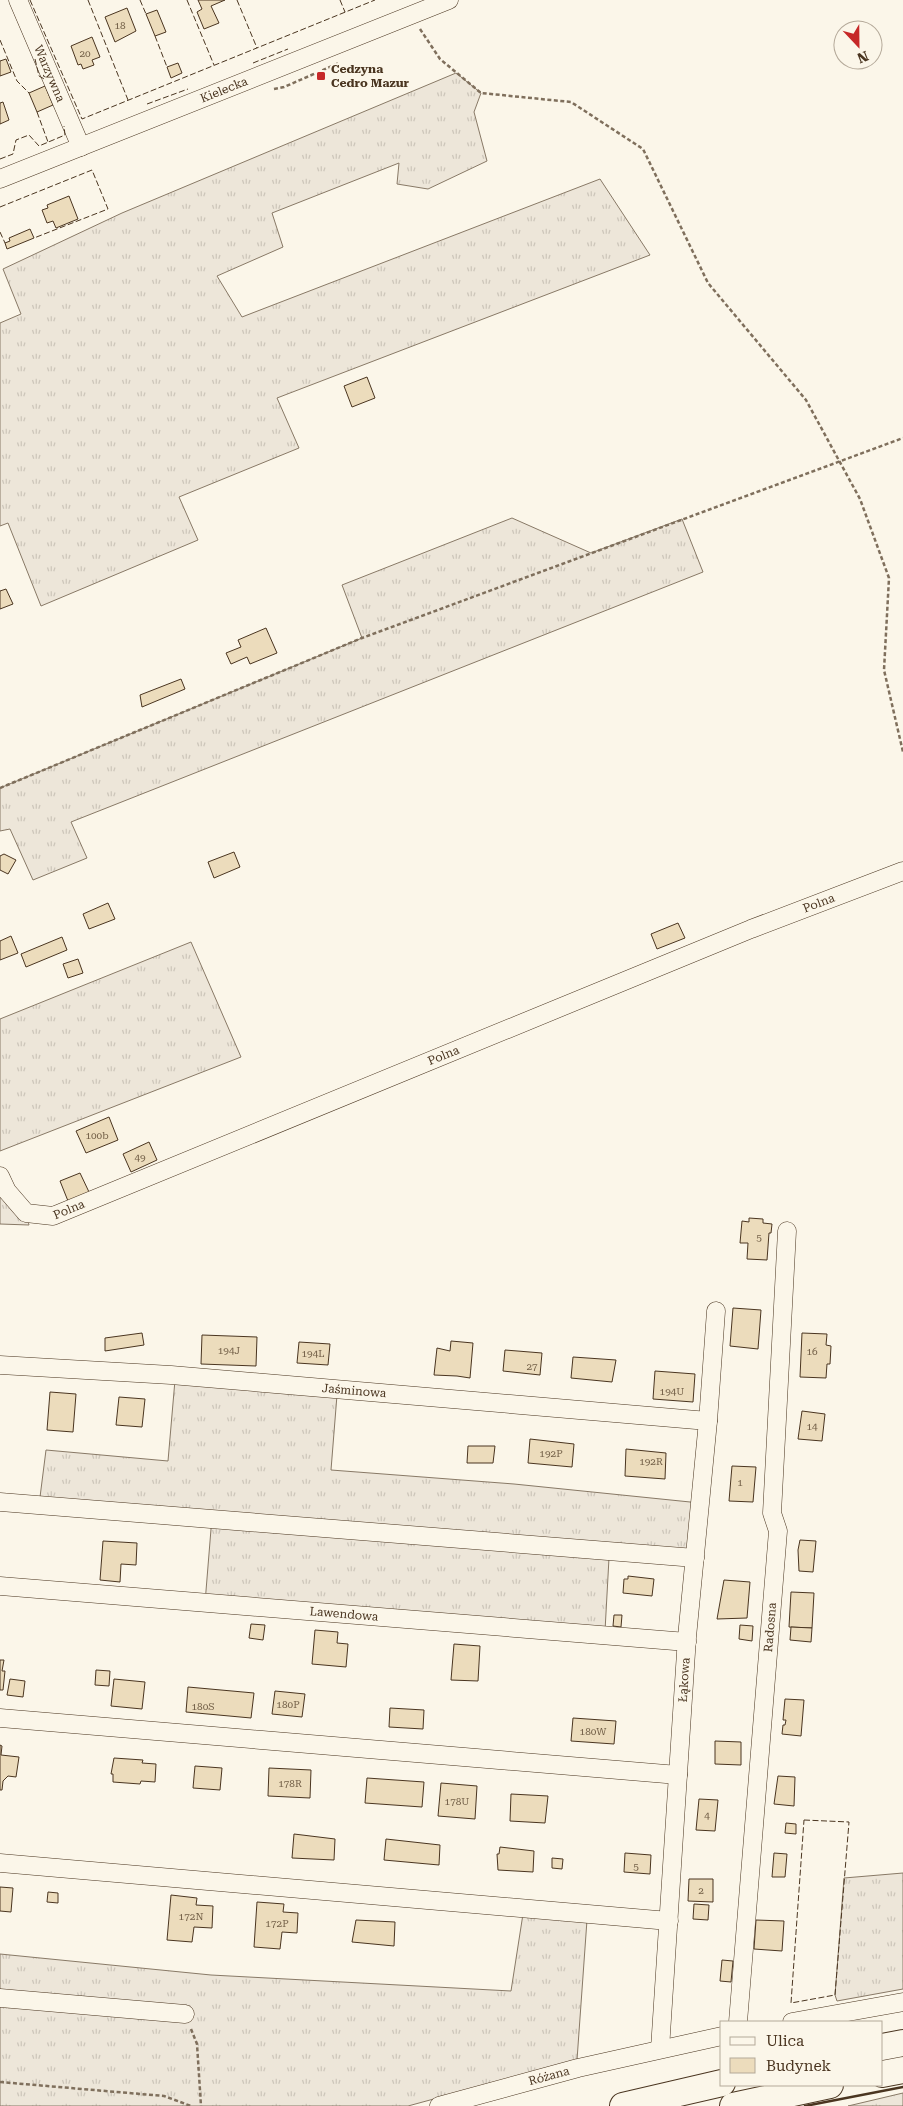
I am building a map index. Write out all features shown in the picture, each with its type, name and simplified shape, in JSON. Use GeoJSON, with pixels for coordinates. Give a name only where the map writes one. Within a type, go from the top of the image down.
{"type":"FeatureCollection","features":[{"type":"Feature","properties":{"kind":"highway"},"geometry":{"type":"LineString","coordinates":[[883,2048],[903,2043]]}},
{"type":"Feature","properties":{"kind":"highway"},"geometry":{"type":"LineString","coordinates":[[883,2074],[903,2070]]}},
{"type":"Feature","properties":{"kind":"highway"},"geometry":{"type":"LineString","coordinates":[[623,2106],[720,2082]]}},
{"type":"Feature","properties":{"kind":"highway"},"geometry":{"type":"LineString","coordinates":[[733,2106],[825,2086]]}},
{"type":"Feature","properties":{"kind":"street","name":"Warzywna"},"geometry":{"type":"LineString","coordinates":[[18,0],[81,147]]}},
{"type":"Feature","properties":{"kind":"street","name":"Kielecka"},"geometry":{"type":"LineString","coordinates":[[0,179],[449,0]]}},
{"type":"Feature","properties":{"kind":"street","name":"Polna"},"geometry":{"type":"LineString","coordinates":[[0,1176],[7,1191],[26,1214],[53,1216],[752,929],[903,871]]}},
{"type":"Feature","properties":{"kind":"street","name":"Radosna"},"geometry":{"type":"LineString","coordinates":[[738,2021],[778,1530],[772,1513],[787,1231]]}},
{"type":"Feature","properties":{"kind":"street","name":"Łąkowa"},"geometry":{"type":"LineString","coordinates":[[660,2049],[687,1642],[708,1421],[716,1311]]}},
{"type":"Feature","properties":{"kind":"street","name":"Jaśminowa"},"geometry":{"type":"LineString","coordinates":[[0,1365],[181,1376],[708,1421]]}},
{"type":"Feature","properties":{"kind":"street"},"geometry":{"type":"LineString","coordinates":[[0,1502],[695,1558]]}},
{"type":"Feature","properties":{"kind":"street","name":"Lawendowa"},"geometry":{"type":"LineString","coordinates":[[0,1586],[687,1642]]}},
{"type":"Feature","properties":{"kind":"street"},"geometry":{"type":"LineString","coordinates":[[0,1718],[678,1775]]}},
{"type":"Feature","properties":{"kind":"street"},"geometry":{"type":"LineString","coordinates":[[0,1863],[669,1921]]}},
{"type":"Feature","properties":{"kind":"street"},"geometry":{"type":"LineString","coordinates":[[0,1998],[185,2014]]}},
{"type":"Feature","properties":{"kind":"street"},"geometry":{"type":"LineString","coordinates":[[798,2021],[903,2002]]}},
{"type":"Feature","properties":{"kind":"street","name":"Różana"},"geometry":{"type":"LineString","coordinates":[[439,2106],[552,2075],[720,2036]]}},
{"type":"Feature","properties":{"kind":"path"},"geometry":{"type":"LineString","coordinates":[[411,15],[440,59],[481,93],[571,102],[643,149],[708,283],[806,400],[860,499],[889,578],[884,670],[903,752]]}},
{"type":"Feature","properties":{"kind":"path"},"geometry":{"type":"LineString","coordinates":[[0,788],[362,638],[903,438]]}},
{"type":"Feature","properties":{"kind":"path"},"geometry":{"type":"LineString","coordinates":[[185,2014],[197,2044],[201,2106]]}},
{"type":"Feature","properties":{"kind":"path"},"geometry":{"type":"LineString","coordinates":[[0,2082],[164,2096],[191,2106]]}},
{"type":"Feature","properties":{"kind":"green space"},"geometry":{"type":"Polygon","coordinates":[[[456,73],[481,93],[474,112],[487,161],[428,189],[397,184],[399,163],[272,213],[283,247],[217,276],[242,317],[600,179],[650,255],[277,398],[299,448],[179,497],[198,540],[41,606],[8,523],[0,526],[0,323],[21,314],[3,269],[122,213],[456,73]]]}},
{"type":"Feature","properties":{"kind":"green space"},"geometry":{"type":"Polygon","coordinates":[[[512,518],[591,553],[682,519],[703,572],[71,822],[87,858],[33,880],[10,829],[0,831],[0,788],[362,638],[342,585],[512,518]]]}},
{"type":"Feature","properties":{"kind":"green space"},"geometry":{"type":"Polygon","coordinates":[[[191,942],[241,1057],[0,1151],[0,1019],[191,942]]]}},
{"type":"Feature","properties":{"kind":"green space"},"geometry":{"type":"Polygon","coordinates":[[[0,1176],[26,1213],[29,1225],[0,1224],[0,1176]]]}},
{"type":"Feature","properties":{"kind":"green space"},"geometry":{"type":"Polygon","coordinates":[[[175,1380],[337,1395],[331,1470],[514,1484],[700,1503],[691,1563],[609,1558],[605,1631],[205,1603],[212,1517],[39,1505],[46,1450],[168,1461],[175,1380]]]}},
{"type":"Feature","properties":{"kind":"green space"},"geometry":{"type":"Polygon","coordinates":[[[903,1873],[903,1989],[837,2001],[835,1995],[844,1878],[903,1873]]]}},
{"type":"Feature","properties":{"kind":"green space"},"geometry":{"type":"Polygon","coordinates":[[[523,1914],[587,1920],[577,2060],[408,2106],[0,2106],[0,1954],[211,1975],[511,1991],[523,1914]]]}},
{"type":"Feature","properties":{"kind":"green space"},"geometry":{"type":"Polygon","coordinates":[[[903,2093],[903,2106],[848,2106],[903,2093]]]}},
{"type":"Feature","properties":{"kind":"building"},"geometry":{"type":"Polygon","coordinates":[[[198,0],[225,0],[211,6],[219,23],[204,29],[197,12],[202,9],[198,0]]]}},
{"type":"Feature","properties":{"kind":"building"},"geometry":{"type":"Polygon","coordinates":[[[127,8],[136,31],[115,42],[105,17],[127,8]]]}},
{"type":"Feature","properties":{"kind":"building"},"geometry":{"type":"Polygon","coordinates":[[[157,10],[166,32],[155,36],[146,14],[157,10]]]}},
{"type":"Feature","properties":{"kind":"building"},"geometry":{"type":"Polygon","coordinates":[[[92,37],[100,57],[92,60],[94,65],[83,69],[81,64],[78,65],[71,46],[92,37]]]}},
{"type":"Feature","properties":{"kind":"building"},"geometry":{"type":"Polygon","coordinates":[[[6,59],[11,72],[0,76],[0,61],[6,59]]]}},
{"type":"Feature","properties":{"kind":"building"},"geometry":{"type":"Polygon","coordinates":[[[178,63],[182,73],[171,78],[167,67],[178,63]]]}},
{"type":"Feature","properties":{"kind":"building"},"geometry":{"type":"Polygon","coordinates":[[[45,86],[53,105],[37,112],[29,93],[45,86]]]}},
{"type":"Feature","properties":{"kind":"building"},"geometry":{"type":"Polygon","coordinates":[[[3,102],[9,120],[0,124],[0,103],[3,102]]]}},
{"type":"Feature","properties":{"kind":"building"},"geometry":{"type":"Polygon","coordinates":[[[69,196],[78,219],[56,228],[53,221],[47,223],[42,210],[48,208],[47,205],[69,196]]]}},
{"type":"Feature","properties":{"kind":"building"},"geometry":{"type":"Polygon","coordinates":[[[30,229],[34,238],[7,249],[5,243],[10,241],[9,238],[30,229]]]}},
{"type":"Feature","properties":{"kind":"building"},"geometry":{"type":"Polygon","coordinates":[[[367,377],[375,398],[352,407],[344,386],[367,377]]]}},
{"type":"Feature","properties":{"kind":"building"},"geometry":{"type":"Polygon","coordinates":[[[6,589],[13,604],[0,609],[0,591],[6,589]]]}},
{"type":"Feature","properties":{"kind":"building"},"geometry":{"type":"Polygon","coordinates":[[[266,628],[277,653],[250,664],[247,657],[231,664],[226,653],[241,647],[238,640],[266,628]]]}},
{"type":"Feature","properties":{"kind":"building"},"geometry":{"type":"Polygon","coordinates":[[[181,679],[185,689],[142,707],[140,695],[181,679]]]}},
{"type":"Feature","properties":{"kind":"building"},"geometry":{"type":"Polygon","coordinates":[[[234,852],[240,867],[214,878],[208,862],[234,852]]]}},
{"type":"Feature","properties":{"kind":"building"},"geometry":{"type":"Polygon","coordinates":[[[4,854],[16,860],[8,874],[0,870],[0,856],[4,854]]]}},
{"type":"Feature","properties":{"kind":"building"},"geometry":{"type":"Polygon","coordinates":[[[108,903],[115,919],[89,929],[83,914],[108,903]]]}},
{"type":"Feature","properties":{"kind":"building"},"geometry":{"type":"Polygon","coordinates":[[[678,923],[685,938],[657,949],[651,934],[678,923]]]}},
{"type":"Feature","properties":{"kind":"building"},"geometry":{"type":"Polygon","coordinates":[[[11,936],[18,953],[0,960],[0,941],[11,936]]]}},
{"type":"Feature","properties":{"kind":"building"},"geometry":{"type":"Polygon","coordinates":[[[62,937],[67,950],[26,967],[21,954],[62,937]]]}},
{"type":"Feature","properties":{"kind":"building"},"geometry":{"type":"Polygon","coordinates":[[[78,959],[83,973],[68,978],[63,964],[78,959]]]}},
{"type":"Feature","properties":{"kind":"building"},"geometry":{"type":"Polygon","coordinates":[[[109,1117],[118,1140],[86,1153],[76,1131],[109,1117]]]}},
{"type":"Feature","properties":{"kind":"building"},"geometry":{"type":"Polygon","coordinates":[[[149,1142],[157,1160],[131,1172],[123,1154],[149,1142]]]}},
{"type":"Feature","properties":{"kind":"building"},"geometry":{"type":"Polygon","coordinates":[[[80,1173],[89,1192],[68,1201],[60,1181],[80,1173]]]}},
{"type":"Feature","properties":{"kind":"building"},"geometry":{"type":"Polygon","coordinates":[[[749,1218],[763,1219],[763,1223],[772,1224],[771,1233],[769,1233],[767,1260],[747,1259],[748,1243],[740,1243],[742,1221],[749,1222],[749,1218]]]}},
{"type":"Feature","properties":{"kind":"building"},"geometry":{"type":"Polygon","coordinates":[[[733,1308],[761,1310],[758,1349],[730,1346],[733,1308]]]}},
{"type":"Feature","properties":{"kind":"building"},"geometry":{"type":"Polygon","coordinates":[[[142,1333],[144,1345],[105,1351],[105,1338],[142,1333]]]}},
{"type":"Feature","properties":{"kind":"building"},"geometry":{"type":"Polygon","coordinates":[[[802,1333],[827,1334],[826,1345],[831,1346],[830,1364],[827,1364],[826,1378],[800,1377],[802,1333]]]}},
{"type":"Feature","properties":{"kind":"building"},"geometry":{"type":"Polygon","coordinates":[[[202,1335],[257,1337],[256,1366],[201,1364],[202,1335]]]}},
{"type":"Feature","properties":{"kind":"building"},"geometry":{"type":"Polygon","coordinates":[[[451,1341],[473,1343],[470,1378],[434,1375],[437,1348],[450,1351],[451,1341]]]}},
{"type":"Feature","properties":{"kind":"building"},"geometry":{"type":"Polygon","coordinates":[[[299,1342],[330,1344],[328,1365],[297,1363],[299,1342]]]}},
{"type":"Feature","properties":{"kind":"building"},"geometry":{"type":"Polygon","coordinates":[[[505,1350],[542,1353],[540,1375],[503,1371],[505,1350]]]}},
{"type":"Feature","properties":{"kind":"building"},"geometry":{"type":"Polygon","coordinates":[[[573,1357],[616,1360],[612,1382],[571,1378],[573,1357]]]}},
{"type":"Feature","properties":{"kind":"building"},"geometry":{"type":"Polygon","coordinates":[[[655,1371],[695,1374],[693,1402],[653,1399],[655,1371]]]}},
{"type":"Feature","properties":{"kind":"building"},"geometry":{"type":"Polygon","coordinates":[[[50,1392],[76,1394],[73,1432],[47,1430],[50,1392]]]}},
{"type":"Feature","properties":{"kind":"building"},"geometry":{"type":"Polygon","coordinates":[[[119,1397],[145,1399],[142,1427],[116,1425],[119,1397]]]}},
{"type":"Feature","properties":{"kind":"building"},"geometry":{"type":"Polygon","coordinates":[[[802,1411],[825,1414],[822,1441],[798,1439],[802,1411]]]}},
{"type":"Feature","properties":{"kind":"building"},"geometry":{"type":"Polygon","coordinates":[[[530,1439],[574,1444],[572,1467],[528,1463],[530,1439]]]}},
{"type":"Feature","properties":{"kind":"building"},"geometry":{"type":"Polygon","coordinates":[[[468,1446],[495,1446],[493,1463],[467,1463],[468,1446]]]}},
{"type":"Feature","properties":{"kind":"building"},"geometry":{"type":"Polygon","coordinates":[[[626,1449],[666,1453],[665,1479],[625,1476],[626,1449]]]}},
{"type":"Feature","properties":{"kind":"building"},"geometry":{"type":"Polygon","coordinates":[[[732,1466],[756,1467],[753,1502],[729,1501],[732,1466]]]}},
{"type":"Feature","properties":{"kind":"building"},"geometry":{"type":"Polygon","coordinates":[[[800,1540],[816,1541],[813,1572],[799,1571],[798,1550],[800,1540]]]}},
{"type":"Feature","properties":{"kind":"building"},"geometry":{"type":"Polygon","coordinates":[[[103,1541],[137,1543],[136,1565],[121,1564],[120,1582],[100,1580],[103,1541]]]}},
{"type":"Feature","properties":{"kind":"building"},"geometry":{"type":"Polygon","coordinates":[[[628,1576],[654,1579],[652,1596],[623,1593],[624,1579],[628,1579],[628,1576]]]}},
{"type":"Feature","properties":{"kind":"building"},"geometry":{"type":"Polygon","coordinates":[[[724,1580],[750,1582],[747,1618],[717,1619],[724,1580]]]}},
{"type":"Feature","properties":{"kind":"building"},"geometry":{"type":"Polygon","coordinates":[[[791,1592],[814,1593],[812,1628],[789,1627],[791,1592]]]}},
{"type":"Feature","properties":{"kind":"building"},"geometry":{"type":"Polygon","coordinates":[[[614,1615],[622,1615],[621,1627],[613,1626],[614,1615]]]}},
{"type":"Feature","properties":{"kind":"building"},"geometry":{"type":"Polygon","coordinates":[[[251,1624],[265,1625],[263,1640],[249,1638],[251,1624]]]}},
{"type":"Feature","properties":{"kind":"building"},"geometry":{"type":"Polygon","coordinates":[[[740,1625],[753,1626],[752,1641],[739,1639],[740,1625]]]}},
{"type":"Feature","properties":{"kind":"building"},"geometry":{"type":"Polygon","coordinates":[[[791,1627],[812,1628],[811,1642],[790,1640],[791,1627]]]}},
{"type":"Feature","properties":{"kind":"building"},"geometry":{"type":"Polygon","coordinates":[[[315,1630],[338,1632],[337,1643],[348,1644],[346,1667],[312,1664],[315,1630]]]}},
{"type":"Feature","properties":{"kind":"building"},"geometry":{"type":"Polygon","coordinates":[[[454,1644],[480,1646],[478,1681],[451,1680],[454,1644]]]}},
{"type":"Feature","properties":{"kind":"building"},"geometry":{"type":"Polygon","coordinates":[[[0,1660],[4,1660],[2,1671],[5,1671],[3,1690],[0,1690],[0,1660]]]}},
{"type":"Feature","properties":{"kind":"building"},"geometry":{"type":"Polygon","coordinates":[[[96,1670],[110,1671],[109,1686],[95,1685],[96,1670]]]}},
{"type":"Feature","properties":{"kind":"building"},"geometry":{"type":"Polygon","coordinates":[[[10,1679],[25,1681],[23,1697],[7,1695],[10,1679]]]}},
{"type":"Feature","properties":{"kind":"building"},"geometry":{"type":"Polygon","coordinates":[[[114,1679],[145,1682],[142,1709],[111,1706],[114,1679]]]}},
{"type":"Feature","properties":{"kind":"building"},"geometry":{"type":"Polygon","coordinates":[[[188,1687],[254,1693],[251,1718],[186,1712],[188,1687]]]}},
{"type":"Feature","properties":{"kind":"building"},"geometry":{"type":"Polygon","coordinates":[[[275,1691],[305,1694],[302,1717],[272,1714],[275,1691]]]}},
{"type":"Feature","properties":{"kind":"building"},"geometry":{"type":"Polygon","coordinates":[[[785,1699],[804,1700],[801,1736],[782,1734],[783,1725],[785,1725],[786,1720],[783,1720],[785,1699]]]}},
{"type":"Feature","properties":{"kind":"building"},"geometry":{"type":"Polygon","coordinates":[[[390,1708],[424,1710],[423,1729],[389,1727],[390,1708]]]}},
{"type":"Feature","properties":{"kind":"building"},"geometry":{"type":"Polygon","coordinates":[[[573,1718],[616,1721],[614,1744],[571,1741],[573,1718]]]}},
{"type":"Feature","properties":{"kind":"building"},"geometry":{"type":"Polygon","coordinates":[[[715,1741],[741,1742],[741,1765],[715,1764],[715,1741]]]}},
{"type":"Feature","properties":{"kind":"building"},"geometry":{"type":"Polygon","coordinates":[[[0,1745],[2,1746],[1,1755],[19,1757],[16,1777],[8,1776],[3,1781],[2,1790],[0,1790],[0,1745]]]}},
{"type":"Feature","properties":{"kind":"building"},"geometry":{"type":"Polygon","coordinates":[[[114,1758],[143,1760],[142,1763],[156,1764],[155,1782],[141,1781],[140,1784],[113,1782],[113,1774],[111,1774],[114,1758]]]}},
{"type":"Feature","properties":{"kind":"building"},"geometry":{"type":"Polygon","coordinates":[[[195,1766],[222,1768],[220,1790],[193,1788],[195,1766]]]}},
{"type":"Feature","properties":{"kind":"building"},"geometry":{"type":"Polygon","coordinates":[[[269,1768],[311,1770],[310,1798],[268,1796],[269,1768]]]}},
{"type":"Feature","properties":{"kind":"building"},"geometry":{"type":"Polygon","coordinates":[[[778,1776],[795,1777],[794,1806],[774,1804],[778,1776]]]}},
{"type":"Feature","properties":{"kind":"building"},"geometry":{"type":"Polygon","coordinates":[[[367,1778],[424,1782],[422,1807],[365,1803],[367,1778]]]}},
{"type":"Feature","properties":{"kind":"building"},"geometry":{"type":"Polygon","coordinates":[[[441,1783],[477,1786],[475,1819],[438,1816],[441,1783]]]}},
{"type":"Feature","properties":{"kind":"building"},"geometry":{"type":"Polygon","coordinates":[[[511,1794],[548,1796],[545,1823],[510,1821],[511,1794]]]}},
{"type":"Feature","properties":{"kind":"building"},"geometry":{"type":"Polygon","coordinates":[[[699,1799],[718,1800],[715,1831],[696,1830],[699,1799]]]}},
{"type":"Feature","properties":{"kind":"building"},"geometry":{"type":"Polygon","coordinates":[[[786,1823],[796,1824],[796,1834],[785,1833],[786,1823]]]}},
{"type":"Feature","properties":{"kind":"building"},"geometry":{"type":"Polygon","coordinates":[[[294,1834],[335,1839],[334,1860],[292,1858],[294,1834]]]}},
{"type":"Feature","properties":{"kind":"building"},"geometry":{"type":"Polygon","coordinates":[[[386,1839],[440,1845],[439,1865],[384,1860],[386,1839]]]}},
{"type":"Feature","properties":{"kind":"building"},"geometry":{"type":"Polygon","coordinates":[[[500,1847],[534,1851],[533,1872],[498,1870],[497,1854],[499,1854],[500,1847]]]}},
{"type":"Feature","properties":{"kind":"building"},"geometry":{"type":"Polygon","coordinates":[[[625,1853],[651,1855],[650,1874],[624,1872],[625,1853]]]}},
{"type":"Feature","properties":{"kind":"building"},"geometry":{"type":"Polygon","coordinates":[[[774,1853],[787,1854],[785,1877],[772,1877],[774,1853]]]}},
{"type":"Feature","properties":{"kind":"building"},"geometry":{"type":"Polygon","coordinates":[[[552,1858],[563,1859],[562,1869],[552,1868],[552,1858]]]}},
{"type":"Feature","properties":{"kind":"building"},"geometry":{"type":"Polygon","coordinates":[[[689,1879],[713,1879],[713,1902],[688,1901],[689,1879]]]}},
{"type":"Feature","properties":{"kind":"building"},"geometry":{"type":"Polygon","coordinates":[[[0,1887],[13,1888],[11,1912],[0,1911],[0,1887]]]}},
{"type":"Feature","properties":{"kind":"building"},"geometry":{"type":"Polygon","coordinates":[[[48,1892],[58,1893],[58,1903],[47,1902],[48,1892]]]}},
{"type":"Feature","properties":{"kind":"building"},"geometry":{"type":"Polygon","coordinates":[[[171,1895],[197,1898],[196,1905],[213,1906],[212,1928],[194,1927],[192,1942],[167,1940],[171,1895]]]}},
{"type":"Feature","properties":{"kind":"building"},"geometry":{"type":"Polygon","coordinates":[[[257,1902],[284,1904],[283,1912],[298,1913],[297,1933],[282,1932],[280,1949],[254,1947],[257,1902]]]}},
{"type":"Feature","properties":{"kind":"building"},"geometry":{"type":"Polygon","coordinates":[[[694,1904],[709,1905],[708,1920],[693,1919],[694,1904]]]}},
{"type":"Feature","properties":{"kind":"building"},"geometry":{"type":"Polygon","coordinates":[[[356,1920],[395,1922],[394,1946],[352,1942],[356,1920]]]}},
{"type":"Feature","properties":{"kind":"building"},"geometry":{"type":"Polygon","coordinates":[[[756,1920],[784,1921],[782,1951],[754,1949],[756,1920]]]}},
{"type":"Feature","properties":{"kind":"building"},"geometry":{"type":"Polygon","coordinates":[[[722,1960],[733,1961],[731,1982],[720,1981],[722,1960]]]}},
{"type":"Feature","properties":{"kind":"fence"},"geometry":{"type":"LineString","coordinates":[[30,0],[82,119],[375,0]]}},
{"type":"Feature","properties":{"kind":"fence"},"geometry":{"type":"LineString","coordinates":[[88,0],[128,100]]}},
{"type":"Feature","properties":{"kind":"fence"},"geometry":{"type":"LineString","coordinates":[[140,0],[146,14]]}},
{"type":"Feature","properties":{"kind":"fence"},"geometry":{"type":"LineString","coordinates":[[187,0],[214,65]]}},
{"type":"Feature","properties":{"kind":"fence"},"geometry":{"type":"LineString","coordinates":[[237,0],[257,48]]}},
{"type":"Feature","properties":{"kind":"fence"},"geometry":{"type":"LineString","coordinates":[[340,0],[345,12]]}},
{"type":"Feature","properties":{"kind":"fence"},"geometry":{"type":"LineString","coordinates":[[155,36],[167,67]]}},
{"type":"Feature","properties":{"kind":"fence"},"geometry":{"type":"LineString","coordinates":[[0,40],[17,81],[29,93]]}},
{"type":"Feature","properties":{"kind":"fence"},"geometry":{"type":"LineString","coordinates":[[253,63],[288,49]]}},
{"type":"Feature","properties":{"kind":"fence"},"geometry":{"type":"LineString","coordinates":[[35,59],[39,76],[46,80]]}},
{"type":"Feature","properties":{"kind":"fence"},"geometry":{"type":"LineString","coordinates":[[147,104],[188,89]]}},
{"type":"Feature","properties":{"kind":"fence"},"geometry":{"type":"LineString","coordinates":[[37,112],[48,142]]}},
{"type":"Feature","properties":{"kind":"fence"},"geometry":{"type":"LineString","coordinates":[[0,159],[13,154],[16,140],[29,135],[39,146],[65,135],[64,126]]}},
{"type":"Feature","properties":{"kind":"fence"},"geometry":{"type":"LineString","coordinates":[[0,207],[92,170],[108,209],[34,238]]}},
{"type":"Feature","properties":{"kind":"fence"},"geometry":{"type":"LineString","coordinates":[[0,232],[5,243]]}},
{"type":"Feature","properties":{"kind":"fence"},"geometry":{"type":"LineString","coordinates":[[804,1820],[849,1822],[835,1995],[791,2003],[804,1820]]}},
{"type":"Feature","properties":{"kind":"wall"},"geometry":{"type":"LineString","coordinates":[[805,2106],[903,2087]]}},
{"type":"Feature","properties":{"kind":"place","name":"Cedzyna Cedro Mazur"},"geometry":{"type":"Point","coordinates":[321,76]}}]}
